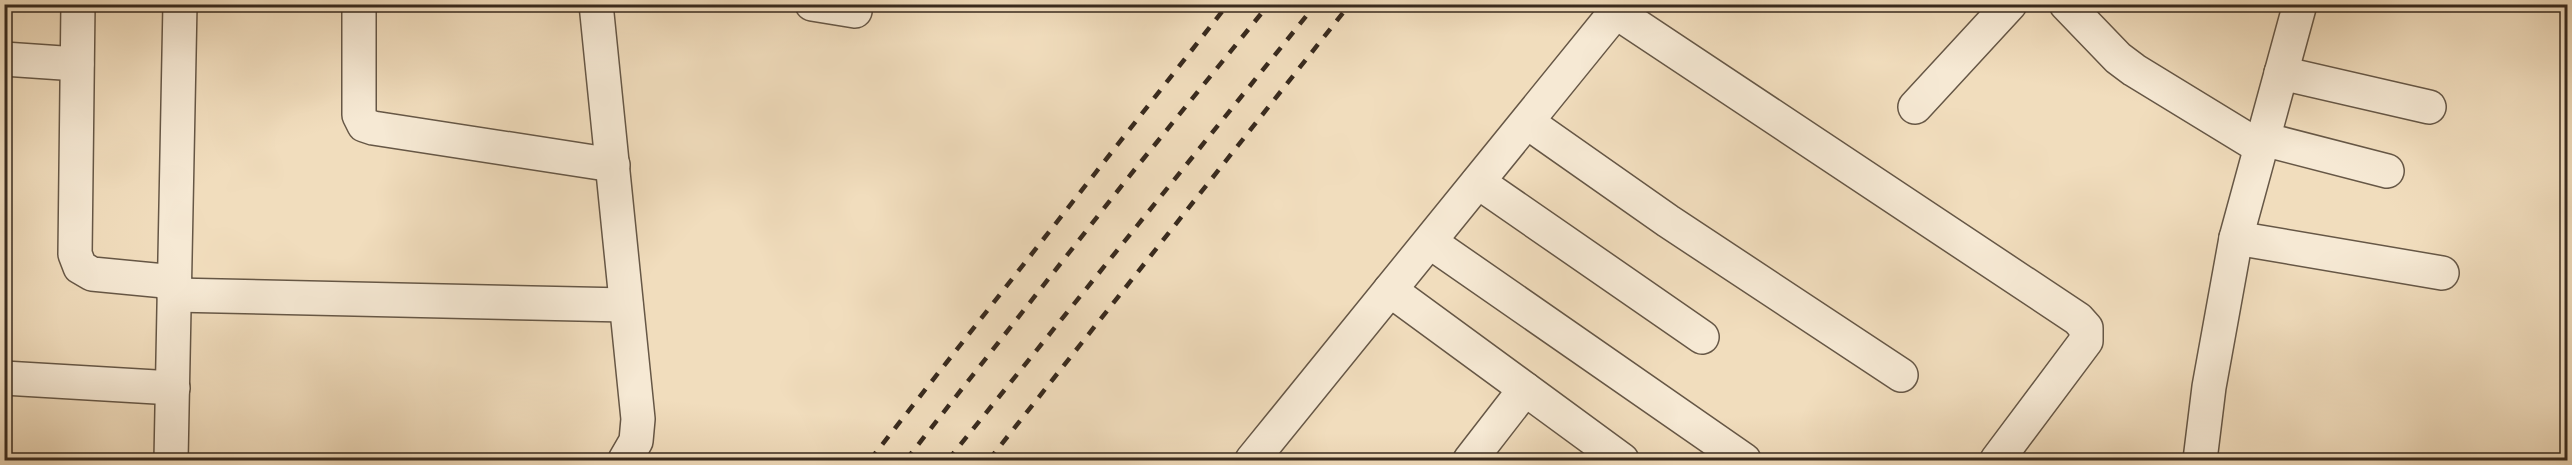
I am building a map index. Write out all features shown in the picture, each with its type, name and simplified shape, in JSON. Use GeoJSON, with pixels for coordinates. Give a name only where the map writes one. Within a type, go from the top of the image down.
{"type":"FeatureCollection","features":[{"type":"Feature","properties":{"kind":"street"},"geometry":{"type":"LineString","coordinates":[[78,4],[75,254],[80,267],[92,274],[175,288],[626,305]]}},
{"type":"Feature","properties":{"kind":"street"},"geometry":{"type":"LineString","coordinates":[[171,460],[180,4]]}},
{"type":"Feature","properties":{"kind":"street"},"geometry":{"type":"LineString","coordinates":[[360,4],[359,115],[364,125],[613,165]]}},
{"type":"Feature","properties":{"kind":"street"},"geometry":{"type":"LineString","coordinates":[[596,4],[638,419],[636,441],[625,460]]}},
{"type":"Feature","properties":{"kind":"street"},"geometry":{"type":"LineString","coordinates":[[812,4],[855,12]]}},
{"type":"Feature","properties":{"kind":"street"},"geometry":{"type":"LineString","coordinates":[[1915,107],[2010,4]]}},
{"type":"Feature","properties":{"kind":"street"},"geometry":{"type":"LineString","coordinates":[[2066,4],[2118,58],[2134,70],[2262,143],[2387,171]]}},
{"type":"Feature","properties":{"kind":"street"},"geometry":{"type":"LineString","coordinates":[[2200,460],[2209,387],[2236,238],[2300,4]]}},
{"type":"Feature","properties":{"kind":"street"},"geometry":{"type":"LineString","coordinates":[[1252,460],[1619,8],[2078,319],[2086,328],[2086,341],[1997,460]]}},
{"type":"Feature","properties":{"kind":"street"},"geometry":{"type":"LineString","coordinates":[[4,59],[78,64]]}},
{"type":"Feature","properties":{"kind":"street"},"geometry":{"type":"LineString","coordinates":[[2281,73],[2429,107]]}},
{"type":"Feature","properties":{"kind":"street"},"geometry":{"type":"LineString","coordinates":[[1527,122],[1668,221],[1901,375]]}},
{"type":"Feature","properties":{"kind":"street"},"geometry":{"type":"LineString","coordinates":[[1478,182],[1702,337]]}},
{"type":"Feature","properties":{"kind":"street"},"geometry":{"type":"LineString","coordinates":[[2236,238],[2442,273]]}},
{"type":"Feature","properties":{"kind":"street"},"geometry":{"type":"LineString","coordinates":[[1430,242],[1744,460]]}},
{"type":"Feature","properties":{"kind":"street"},"geometry":{"type":"LineString","coordinates":[[1390,290],[1525,390],[1603,455]]}},
{"type":"Feature","properties":{"kind":"street"},"geometry":{"type":"LineString","coordinates":[[4,378],[173,388]]}},
{"type":"Feature","properties":{"kind":"street"},"geometry":{"type":"LineString","coordinates":[[1470,460],[1525,390]]}},
{"type":"Feature","properties":{"kind":"railway"},"geometry":{"type":"LineString","coordinates":[[870,460],[1228,4]]}},
{"type":"Feature","properties":{"kind":"railway"},"geometry":{"type":"LineString","coordinates":[[906,460],[1127,179],[1269,4]]}},
{"type":"Feature","properties":{"kind":"railway"},"geometry":{"type":"LineString","coordinates":[[948,460],[1316,4]]}},
{"type":"Feature","properties":{"kind":"railway"},"geometry":{"type":"LineString","coordinates":[[989,460],[1350,4]]}}]}
